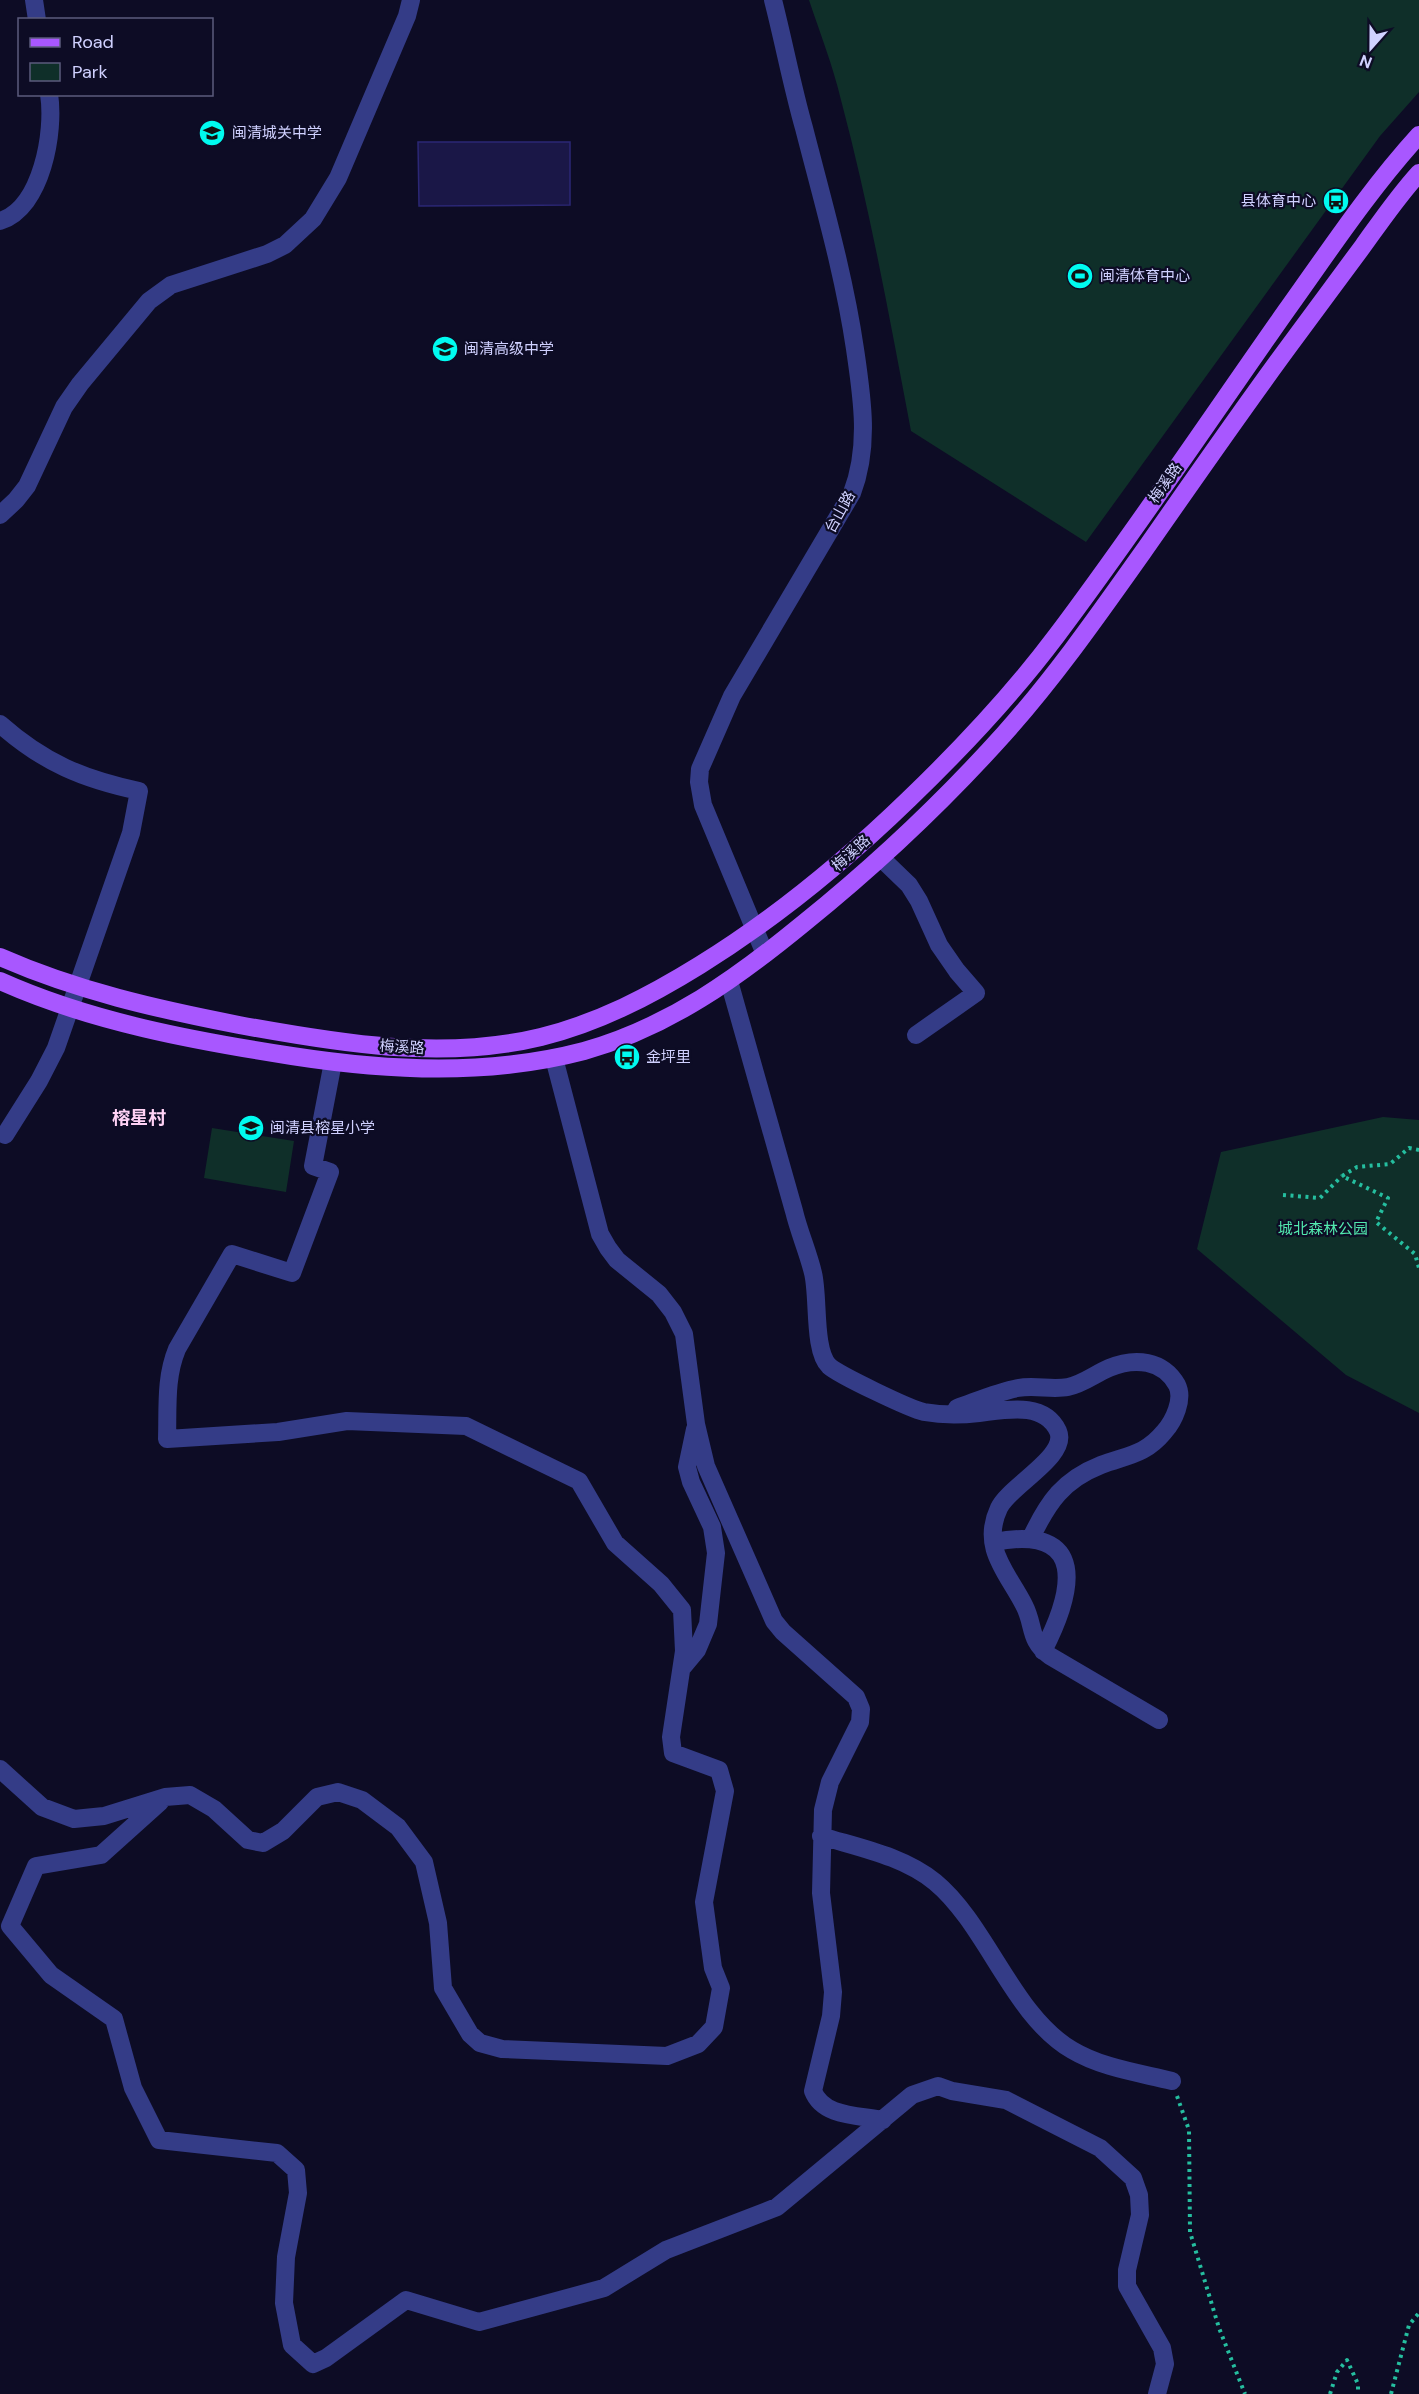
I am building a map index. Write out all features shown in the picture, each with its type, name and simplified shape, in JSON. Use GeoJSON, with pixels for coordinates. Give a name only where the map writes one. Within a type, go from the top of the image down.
{"type":"FeatureCollection","features":[{"type":"Feature","properties":{"kind":"main road","name":"梅溪路"},"geometry":{"type":"LineString","coordinates":[[0,957],[77,987],[166,1011],[347,1043],[453,1049],[540,1038],[592,1021],[639,1001],[668,985],[754,929],[843,861],[960,749],[1012,692],[1089,591],[1360,206],[1419,135]]}},
{"type":"Feature","properties":{"kind":"main road","name":"梅溪路"},"geometry":{"type":"LineString","coordinates":[[0,981],[70,1009],[206,1041],[333,1062],[408,1068],[464,1069],[554,1058],[610,1042],[655,1025],[708,996],[765,954],[881,858],[926,817],[1006,731],[1084,635],[1262,383],[1382,219],[1419,174]]}},
{"type":"Feature","properties":{"kind":"street"},"geometry":{"type":"LineString","coordinates":[[34,0],[37,18]]}},
{"type":"Feature","properties":{"kind":"street"},"geometry":{"type":"LineString","coordinates":[[0,515],[27,486],[64,406],[149,301],[171,285],[267,254],[285,245],[313,219],[338,178],[404,24],[411,0]]}},
{"type":"Feature","properties":{"kind":"street","name":"台山路"},"geometry":{"type":"LineString","coordinates":[[765,954],[703,805],[699,782],[700,769],[732,696],[852,493],[860,463],[863,429],[862,396],[847,297],[773,0]]}},
{"type":"Feature","properties":{"kind":"street"},"geometry":{"type":"LineString","coordinates":[[0,221],[14,214],[34,188],[49,136],[51,120],[49,96]]}},
{"type":"Feature","properties":{"kind":"street"},"geometry":{"type":"LineString","coordinates":[[0,724],[20,742],[61,767],[101,783],[139,791],[131,833],[49,1063],[5,1135]]}},
{"type":"Feature","properties":{"kind":"street"},"geometry":{"type":"LineString","coordinates":[[881,858],[909,885],[939,945],[976,993],[916,1035]]}},
{"type":"Feature","properties":{"kind":"street"},"geometry":{"type":"LineString","coordinates":[[729,981],[798,1228],[813,1272],[817,1291],[821,1350],[825,1360],[840,1373],[915,1409],[942,1413],[1022,1409],[1043,1415],[1058,1430],[1060,1437],[1053,1456],[1006,1498],[999,1508],[993,1532],[1004,1574],[1025,1606],[1032,1636],[1043,1651],[1159,1720]]}},
{"type":"Feature","properties":{"kind":"street"},"geometry":{"type":"LineString","coordinates":[[554,1058],[600,1234],[617,1260],[659,1294],[673,1312],[684,1334],[696,1424],[706,1466],[774,1621],[783,1632],[856,1697],[861,1709],[860,1722],[855,1736],[830,1782],[823,1810],[821,1893],[833,1992],[831,2016],[813,2091],[817,2102],[826,2109],[883,2120]]}},
{"type":"Feature","properties":{"kind":"street"},"geometry":{"type":"LineString","coordinates":[[0,1769],[42,1807],[74,1819],[104,1816],[165,1797],[190,1796],[214,1809],[248,1840],[263,1843],[283,1831],[317,1797],[338,1792],[362,1800],[398,1827],[424,1863],[438,1923],[442,1988],[470,2034],[480,2043],[502,2049],[667,2056],[698,2044],[714,2027],[721,1988],[713,1968],[704,1902],[725,1791],[719,1770],[673,1754],[671,1737],[684,1651],[682,1610],[661,1584],[615,1543],[579,1481],[466,1426],[347,1421],[278,1432],[168,1439],[168,1376],[172,1363],[177,1349],[232,1254],[292,1273],[330,1172],[313,1166],[333,1062]]}},
{"type":"Feature","properties":{"kind":"street"},"geometry":{"type":"LineString","coordinates":[[942,1413],[1018,1388],[1067,1387],[1081,1383],[1111,1367],[1126,1363],[1151,1362],[1163,1368],[1172,1377],[1178,1388],[1179,1400],[1172,1422],[1164,1432],[1146,1449],[1125,1459],[1104,1464],[1069,1482],[1048,1504],[1031,1538]]}},
{"type":"Feature","properties":{"kind":"street"},"geometry":{"type":"LineString","coordinates":[[682,1668],[698,1650],[708,1624],[716,1553],[712,1527],[691,1482],[687,1467],[696,1424]]}},
{"type":"Feature","properties":{"kind":"street"},"geometry":{"type":"LineString","coordinates":[[994,1542],[1031,1538],[1055,1548],[1067,1564],[1066,1589],[1058,1616],[1043,1651]]}},
{"type":"Feature","properties":{"kind":"street"},"geometry":{"type":"LineString","coordinates":[[165,1797],[100,1855],[36,1866],[10,1926],[51,1976],[114,2019],[133,2088],[159,2140],[277,2153],[296,2170],[298,2193],[286,2257],[284,2303],[292,2345],[313,2364],[327,2358],[406,2300],[479,2322],[604,2288],[666,2250],[777,2207],[912,2095],[938,2086],[952,2091],[1006,2100],[1100,2148],[1133,2178],[1139,2195],[1140,2215],[1127,2270],[1127,2286],[1162,2348],[1166,2364],[1157,2394]]}},
{"type":"Feature","properties":{"kind":"street"},"geometry":{"type":"LineString","coordinates":[[821,1836],[906,1863],[936,1883],[958,1907],[1034,2016],[1060,2042],[1097,2062],[1172,2081]]}},
{"type":"Feature","properties":{"kind":"path"},"geometry":{"type":"LineString","coordinates":[[1283,1195],[1320,1198],[1342,1176],[1357,1167],[1390,1164],[1409,1148],[1419,1150]]}},
{"type":"Feature","properties":{"kind":"path"},"geometry":{"type":"LineString","coordinates":[[1342,1176],[1388,1198],[1376,1222],[1415,1254],[1419,1268]]}},
{"type":"Feature","properties":{"kind":"path"},"geometry":{"type":"LineString","coordinates":[[1172,2081],[1189,2130],[1190,2232],[1219,2328],[1245,2394]]}},
{"type":"Feature","properties":{"kind":"path"},"geometry":{"type":"LineString","coordinates":[[1390,2394],[1409,2325],[1419,2313]]}},
{"type":"Feature","properties":{"kind":"path"},"geometry":{"type":"LineString","coordinates":[[1330,2394],[1337,2372],[1347,2361],[1358,2384],[1358,2394]]}},
{"type":"Feature","properties":{"kind":"green space","name":"闽清体育中心"},"geometry":{"type":"Polygon","coordinates":[[[809,0],[1419,0],[1419,92],[1380,136],[1086,542],[911,431],[861,182],[834,75],[809,0]]]}},
{"type":"Feature","properties":{"kind":"green space","name":"城北森林公园"},"geometry":{"type":"Polygon","coordinates":[[[1383,1117],[1419,1120],[1419,1413],[1346,1375],[1197,1249],[1221,1152],[1383,1117]]]}},
{"type":"Feature","properties":{"kind":"green space"},"geometry":{"type":"Polygon","coordinates":[[[212,1128],[294,1141],[286,1192],[204,1178],[212,1128]]]}},
{"type":"Feature","properties":{"kind":"building"},"geometry":{"type":"Polygon","coordinates":[[[418,142],[570,142],[570,205],[419,206],[418,142]]]}},
{"type":"Feature","properties":{"kind":"place","name":"闽清城关中学"},"geometry":{"type":"Point","coordinates":[212,133]}},
{"type":"Feature","properties":{"kind":"place","name":"县体育中心"},"geometry":{"type":"Point","coordinates":[1336,201]}},
{"type":"Feature","properties":{"kind":"place","name":"闽清体育中心"},"geometry":{"type":"Point","coordinates":[1080,276]}},
{"type":"Feature","properties":{"kind":"place","name":"闽清高级中学"},"geometry":{"type":"Point","coordinates":[445,349]}},
{"type":"Feature","properties":{"kind":"place","name":"金坪里"},"geometry":{"type":"Point","coordinates":[627,1057]}},
{"type":"Feature","properties":{"kind":"place","name":"闽清县榕星小学"},"geometry":{"type":"Point","coordinates":[251,1128]}},
{"type":"Feature","properties":{"kind":"district","name":"榕星村"},"geometry":{"type":"Point","coordinates":[139,1118]}}]}
